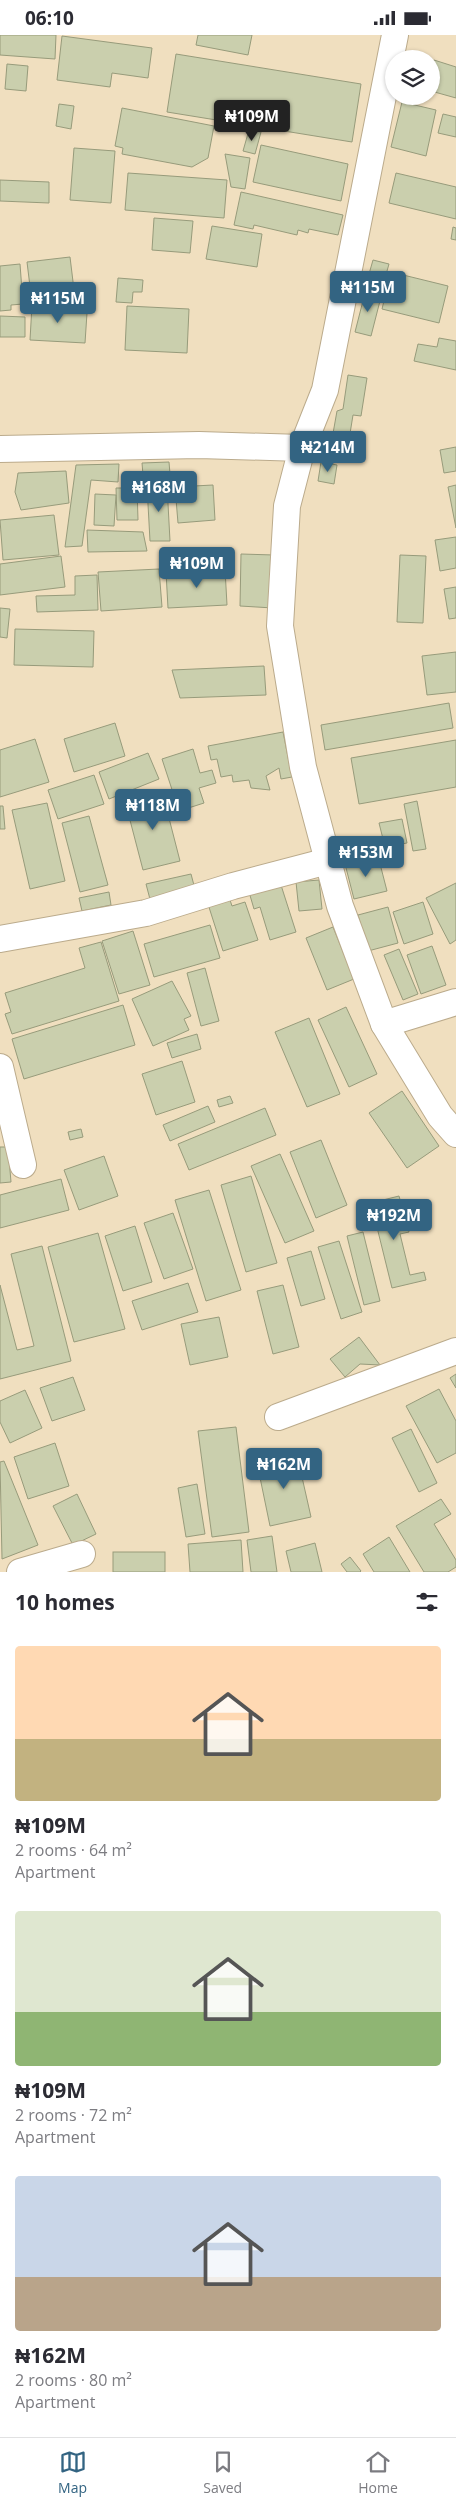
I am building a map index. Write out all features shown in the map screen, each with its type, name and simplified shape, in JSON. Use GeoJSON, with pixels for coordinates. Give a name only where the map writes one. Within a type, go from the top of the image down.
{"type":"FeatureCollection","features":[{"type":"Feature","properties":{"kind":"street"},"geometry":{"type":"LineString","coordinates":[[395,35],[326,389],[302,448],[287,505],[280,626],[303,767],[340,905],[384,1024],[440,1116],[456,1134]]}},
{"type":"Feature","properties":{"kind":"street"},"geometry":{"type":"LineString","coordinates":[[0,449],[199,445],[302,448]]}},
{"type":"Feature","properties":{"kind":"street"},"geometry":{"type":"LineString","coordinates":[[0,939],[146,913],[233,886],[328,861]]}},
{"type":"Feature","properties":{"kind":"street"},"geometry":{"type":"LineString","coordinates":[[384,1024],[456,1002]]}},
{"type":"Feature","properties":{"kind":"street"},"geometry":{"type":"LineString","coordinates":[[0,1067],[23,1165]]}},
{"type":"Feature","properties":{"kind":"street"},"geometry":{"type":"LineString","coordinates":[[278,1417],[456,1351]]}},
{"type":"Feature","properties":{"kind":"street"},"geometry":{"type":"LineString","coordinates":[[20,1572],[82,1554]]}},
{"type":"Feature","properties":{"kind":"building"},"geometry":{"type":"Polygon","coordinates":[[[0,35],[56,35],[55,59],[0,55],[0,35]]]}},
{"type":"Feature","properties":{"kind":"building"},"geometry":{"type":"Polygon","coordinates":[[[198,35],[252,35],[248,55],[196,45],[198,35]]]}},
{"type":"Feature","properties":{"kind":"building"},"geometry":{"type":"Polygon","coordinates":[[[62,36],[152,48],[148,78],[112,73],[110,87],[57,80],[62,36]]]}},
{"type":"Feature","properties":{"kind":"building"},"geometry":{"type":"Polygon","coordinates":[[[176,54],[361,84],[352,142],[167,112],[176,54]]]}},
{"type":"Feature","properties":{"kind":"building"},"geometry":{"type":"Polygon","coordinates":[[[440,62],[456,67],[456,98],[440,94],[440,62]]]}},
{"type":"Feature","properties":{"kind":"building"},"geometry":{"type":"Polygon","coordinates":[[[7,64],[28,66],[26,91],[5,89],[7,64]]]}},
{"type":"Feature","properties":{"kind":"building"},"geometry":{"type":"Polygon","coordinates":[[[59,104],[74,106],[71,129],[56,126],[59,104]]]}},
{"type":"Feature","properties":{"kind":"building"},"geometry":{"type":"Polygon","coordinates":[[[401,105],[415,105],[436,110],[426,156],[391,147],[401,105]]]}},
{"type":"Feature","properties":{"kind":"building"},"geometry":{"type":"Polygon","coordinates":[[[122,108],[214,126],[208,158],[192,167],[122,154],[123,148],[115,146],[122,108]]]}},
{"type":"Feature","properties":{"kind":"building"},"geometry":{"type":"Polygon","coordinates":[[[443,114],[456,117],[456,137],[438,133],[443,114]]]}},
{"type":"Feature","properties":{"kind":"building"},"geometry":{"type":"Polygon","coordinates":[[[249,130],[261,132],[255,154],[243,151],[249,130]]]}},
{"type":"Feature","properties":{"kind":"building"},"geometry":{"type":"Polygon","coordinates":[[[261,145],[348,164],[341,201],[253,182],[261,145]]]}},
{"type":"Feature","properties":{"kind":"building"},"geometry":{"type":"Polygon","coordinates":[[[74,148],[115,151],[111,203],[70,200],[74,148]]]}},
{"type":"Feature","properties":{"kind":"building"},"geometry":{"type":"Polygon","coordinates":[[[225,154],[250,158],[245,189],[231,187],[225,154]]]}},
{"type":"Feature","properties":{"kind":"building"},"geometry":{"type":"Polygon","coordinates":[[[128,173],[227,180],[224,218],[125,210],[128,173]]]}},
{"type":"Feature","properties":{"kind":"building"},"geometry":{"type":"Polygon","coordinates":[[[396,173],[456,187],[456,219],[389,203],[396,173]]]}},
{"type":"Feature","properties":{"kind":"building"},"geometry":{"type":"Polygon","coordinates":[[[0,180],[49,182],[49,203],[0,201],[0,180]]]}},
{"type":"Feature","properties":{"kind":"building"},"geometry":{"type":"Polygon","coordinates":[[[241,192],[343,215],[338,235],[309,229],[308,233],[298,230],[297,235],[254,225],[253,229],[234,225],[241,192]]]}},
{"type":"Feature","properties":{"kind":"building"},"geometry":{"type":"Polygon","coordinates":[[[154,218],[193,221],[190,253],[152,250],[154,218]]]}},
{"type":"Feature","properties":{"kind":"building"},"geometry":{"type":"Polygon","coordinates":[[[212,226],[262,234],[257,267],[206,259],[212,226]]]}},
{"type":"Feature","properties":{"kind":"building"},"geometry":{"type":"Polygon","coordinates":[[[453,227],[456,228],[456,240],[451,239],[453,227]]]}},
{"type":"Feature","properties":{"kind":"building"},"geometry":{"type":"Polygon","coordinates":[[[70,257],[75,298],[32,303],[27,262],[70,257]]]}},
{"type":"Feature","properties":{"kind":"building"},"geometry":{"type":"Polygon","coordinates":[[[373,260],[389,264],[385,278],[369,274],[373,260]]]}},
{"type":"Feature","properties":{"kind":"building"},"geometry":{"type":"Polygon","coordinates":[[[20,264],[23,304],[11,305],[11,310],[0,311],[0,266],[20,264]]]}},
{"type":"Feature","properties":{"kind":"building"},"geometry":{"type":"Polygon","coordinates":[[[391,272],[448,286],[439,323],[382,309],[391,272]]]}},
{"type":"Feature","properties":{"kind":"building"},"geometry":{"type":"Polygon","coordinates":[[[118,278],[143,280],[142,292],[133,292],[132,303],[116,302],[118,278]]]}},
{"type":"Feature","properties":{"kind":"building"},"geometry":{"type":"Polygon","coordinates":[[[366,289],[382,293],[371,336],[355,332],[366,289]]]}},
{"type":"Feature","properties":{"kind":"building"},"geometry":{"type":"Polygon","coordinates":[[[32,305],[76,307],[75,312],[87,313],[85,343],[30,340],[32,305]]]}},
{"type":"Feature","properties":{"kind":"building"},"geometry":{"type":"Polygon","coordinates":[[[127,306],[189,309],[187,353],[125,350],[127,306]]]}},
{"type":"Feature","properties":{"kind":"building"},"geometry":{"type":"Polygon","coordinates":[[[0,316],[25,317],[25,337],[0,337],[0,316]]]}},
{"type":"Feature","properties":{"kind":"building"},"geometry":{"type":"Polygon","coordinates":[[[439,338],[456,341],[456,370],[414,361],[418,344],[437,347],[439,338]]]}},
{"type":"Feature","properties":{"kind":"building"},"geometry":{"type":"Polygon","coordinates":[[[348,375],[367,378],[361,416],[353,415],[348,446],[332,439],[337,411],[343,409],[348,375]]]}},
{"type":"Feature","properties":{"kind":"building"},"geometry":{"type":"Polygon","coordinates":[[[456,447],[456,471],[444,473],[440,450],[456,447]]]}},
{"type":"Feature","properties":{"kind":"building"},"geometry":{"type":"Polygon","coordinates":[[[169,462],[170,474],[143,475],[142,463],[169,462]]]}},
{"type":"Feature","properties":{"kind":"building"},"geometry":{"type":"Polygon","coordinates":[[[321,462],[337,465],[334,484],[318,481],[321,462]]]}},
{"type":"Feature","properties":{"kind":"building"},"geometry":{"type":"Polygon","coordinates":[[[119,464],[118,482],[91,480],[82,546],[65,547],[76,465],[119,464]]]}},
{"type":"Feature","properties":{"kind":"building"},"geometry":{"type":"Polygon","coordinates":[[[66,471],[69,503],[21,510],[15,492],[18,473],[66,471]]]}},
{"type":"Feature","properties":{"kind":"building"},"geometry":{"type":"Polygon","coordinates":[[[167,485],[170,541],[150,541],[147,486],[167,485]]]}},
{"type":"Feature","properties":{"kind":"building"},"geometry":{"type":"Polygon","coordinates":[[[213,485],[215,520],[178,523],[175,487],[213,485]]]}},
{"type":"Feature","properties":{"kind":"building"},"geometry":{"type":"Polygon","coordinates":[[[456,485],[456,528],[448,487],[456,485]]]}},
{"type":"Feature","properties":{"kind":"building"},"geometry":{"type":"Polygon","coordinates":[[[116,488],[137,488],[138,520],[117,520],[116,488]]]}},
{"type":"Feature","properties":{"kind":"building"},"geometry":{"type":"Polygon","coordinates":[[[95,494],[116,495],[114,526],[94,525],[95,494]]]}},
{"type":"Feature","properties":{"kind":"building"},"geometry":{"type":"Polygon","coordinates":[[[54,515],[59,555],[3,560],[0,520],[54,515]]]}},
{"type":"Feature","properties":{"kind":"building"},"geometry":{"type":"Polygon","coordinates":[[[87,530],[143,532],[147,551],[88,552],[87,530]]]}},
{"type":"Feature","properties":{"kind":"building"},"geometry":{"type":"Polygon","coordinates":[[[456,537],[456,568],[440,571],[435,540],[456,537]]]}},
{"type":"Feature","properties":{"kind":"building"},"geometry":{"type":"Polygon","coordinates":[[[241,554],[274,555],[273,608],[240,606],[241,554]]]}},
{"type":"Feature","properties":{"kind":"building"},"geometry":{"type":"Polygon","coordinates":[[[400,555],[426,556],[423,623],[397,622],[400,555]]]}},
{"type":"Feature","properties":{"kind":"building"},"geometry":{"type":"Polygon","coordinates":[[[61,556],[65,587],[0,595],[0,564],[61,556]]]}},
{"type":"Feature","properties":{"kind":"building"},"geometry":{"type":"Polygon","coordinates":[[[159,569],[162,607],[101,611],[98,572],[159,569]]]}},
{"type":"Feature","properties":{"kind":"building"},"geometry":{"type":"Polygon","coordinates":[[[225,569],[227,605],[168,608],[166,572],[225,569]]]}},
{"type":"Feature","properties":{"kind":"building"},"geometry":{"type":"Polygon","coordinates":[[[97,575],[98,610],[37,612],[36,596],[75,595],[75,576],[97,575]]]}},
{"type":"Feature","properties":{"kind":"building"},"geometry":{"type":"Polygon","coordinates":[[[456,587],[456,618],[449,619],[444,589],[456,587]]]}},
{"type":"Feature","properties":{"kind":"building"},"geometry":{"type":"Polygon","coordinates":[[[0,608],[10,609],[7,638],[0,637],[0,608]]]}},
{"type":"Feature","properties":{"kind":"building"},"geometry":{"type":"Polygon","coordinates":[[[15,629],[94,631],[93,667],[14,665],[15,629]]]}},
{"type":"Feature","properties":{"kind":"building"},"geometry":{"type":"Polygon","coordinates":[[[456,652],[456,692],[427,695],[422,656],[456,652]]]}},
{"type":"Feature","properties":{"kind":"building"},"geometry":{"type":"Polygon","coordinates":[[[264,666],[266,695],[180,698],[172,670],[264,666]]]}},
{"type":"Feature","properties":{"kind":"building"},"geometry":{"type":"Polygon","coordinates":[[[449,703],[453,728],[325,750],[321,725],[449,703]]]}},
{"type":"Feature","properties":{"kind":"building"},"geometry":{"type":"Polygon","coordinates":[[[115,723],[125,756],[74,772],[64,739],[115,723]]]}},
{"type":"Feature","properties":{"kind":"building"},"geometry":{"type":"Polygon","coordinates":[[[283,732],[292,777],[281,779],[279,768],[266,776],[270,790],[251,788],[249,780],[233,782],[232,775],[221,777],[217,759],[211,760],[208,746],[283,732]]]}},
{"type":"Feature","properties":{"kind":"building"},"geometry":{"type":"Polygon","coordinates":[[[35,739],[49,782],[0,797],[0,750],[35,739]]]}},
{"type":"Feature","properties":{"kind":"building"},"geometry":{"type":"Polygon","coordinates":[[[456,740],[456,787],[359,804],[351,758],[456,740]]]}},
{"type":"Feature","properties":{"kind":"building"},"geometry":{"type":"Polygon","coordinates":[[[193,749],[200,773],[212,770],[216,783],[199,788],[204,803],[179,811],[162,759],[193,749]]]}},
{"type":"Feature","properties":{"kind":"building"},"geometry":{"type":"Polygon","coordinates":[[[148,753],[159,779],[109,799],[99,772],[148,753]]]}},
{"type":"Feature","properties":{"kind":"building"},"geometry":{"type":"Polygon","coordinates":[[[94,775],[104,804],[58,819],[48,790],[94,775]]]}},
{"type":"Feature","properties":{"kind":"building"},"geometry":{"type":"Polygon","coordinates":[[[162,791],[180,861],[143,870],[125,801],[162,791]]]}},
{"type":"Feature","properties":{"kind":"building"},"geometry":{"type":"Polygon","coordinates":[[[417,801],[426,849],[413,851],[404,804],[417,801]]]}},
{"type":"Feature","properties":{"kind":"building"},"geometry":{"type":"Polygon","coordinates":[[[47,803],[65,881],[30,889],[12,810],[47,803]]]}},
{"type":"Feature","properties":{"kind":"building"},"geometry":{"type":"Polygon","coordinates":[[[0,806],[3,806],[5,829],[0,829],[0,806]]]}},
{"type":"Feature","properties":{"kind":"building"},"geometry":{"type":"Polygon","coordinates":[[[89,816],[108,885],[80,892],[62,823],[89,816]]]}},
{"type":"Feature","properties":{"kind":"building"},"geometry":{"type":"Polygon","coordinates":[[[402,819],[407,843],[385,847],[379,823],[402,819]]]}},
{"type":"Feature","properties":{"kind":"building"},"geometry":{"type":"Polygon","coordinates":[[[378,856],[387,891],[354,899],[345,864],[378,856]]]}},
{"type":"Feature","properties":{"kind":"building"},"geometry":{"type":"Polygon","coordinates":[[[191,874],[196,893],[151,903],[146,884],[191,874]]]}},
{"type":"Feature","properties":{"kind":"building"},"geometry":{"type":"Polygon","coordinates":[[[319,880],[322,909],[299,911],[296,882],[319,880]]]}},
{"type":"Feature","properties":{"kind":"building"},"geometry":{"type":"Polygon","coordinates":[[[280,882],[296,932],[270,940],[260,907],[254,909],[249,892],[280,882]]]}},
{"type":"Feature","properties":{"kind":"building"},"geometry":{"type":"Polygon","coordinates":[[[456,883],[456,940],[450,944],[426,898],[456,883]]]}},
{"type":"Feature","properties":{"kind":"building"},"geometry":{"type":"Polygon","coordinates":[[[109,892],[111,905],[82,911],[79,898],[109,892]]]}},
{"type":"Feature","properties":{"kind":"building"},"geometry":{"type":"Polygon","coordinates":[[[228,894],[232,906],[245,902],[258,940],[223,951],[207,901],[228,894]]]}},
{"type":"Feature","properties":{"kind":"building"},"geometry":{"type":"Polygon","coordinates":[[[423,902],[433,934],[404,944],[393,912],[423,902]]]}},
{"type":"Feature","properties":{"kind":"building"},"geometry":{"type":"Polygon","coordinates":[[[388,907],[398,943],[368,951],[358,915],[388,907]]]}},
{"type":"Feature","properties":{"kind":"building"},"geometry":{"type":"Polygon","coordinates":[[[210,925],[220,958],[154,977],[144,944],[210,925]]]}},
{"type":"Feature","properties":{"kind":"building"},"geometry":{"type":"Polygon","coordinates":[[[333,927],[354,979],[327,990],[306,938],[333,927]]]}},
{"type":"Feature","properties":{"kind":"building"},"geometry":{"type":"Polygon","coordinates":[[[133,931],[150,985],[119,994],[102,941],[133,931]]]}},
{"type":"Feature","properties":{"kind":"building"},"geometry":{"type":"Polygon","coordinates":[[[101,942],[119,1001],[12,1034],[5,1014],[11,1012],[5,993],[85,968],[79,948],[101,942]]]}},
{"type":"Feature","properties":{"kind":"building"},"geometry":{"type":"Polygon","coordinates":[[[432,946],[446,985],[421,994],[407,955],[432,946]]]}},
{"type":"Feature","properties":{"kind":"building"},"geometry":{"type":"Polygon","coordinates":[[[399,949],[418,994],[403,1000],[384,955],[399,949]]]}},
{"type":"Feature","properties":{"kind":"building"},"geometry":{"type":"Polygon","coordinates":[[[205,968],[219,1021],[201,1026],[187,973],[205,968]]]}},
{"type":"Feature","properties":{"kind":"building"},"geometry":{"type":"Polygon","coordinates":[[[172,981],[191,1016],[184,1019],[189,1030],[153,1046],[132,999],[172,981]]]}},
{"type":"Feature","properties":{"kind":"building"},"geometry":{"type":"Polygon","coordinates":[[[123,1005],[135,1045],[24,1079],[12,1039],[123,1005]]]}},
{"type":"Feature","properties":{"kind":"building"},"geometry":{"type":"Polygon","coordinates":[[[346,1007],[377,1074],[349,1087],[318,1020],[346,1007]]]}},
{"type":"Feature","properties":{"kind":"building"},"geometry":{"type":"Polygon","coordinates":[[[309,1018],[340,1094],[307,1107],[275,1032],[309,1018]]]}},
{"type":"Feature","properties":{"kind":"building"},"geometry":{"type":"Polygon","coordinates":[[[197,1034],[201,1049],[172,1058],[167,1043],[197,1034]]]}},
{"type":"Feature","properties":{"kind":"building"},"geometry":{"type":"Polygon","coordinates":[[[182,1061],[195,1102],[156,1115],[142,1074],[182,1061]]]}},
{"type":"Feature","properties":{"kind":"building"},"geometry":{"type":"Polygon","coordinates":[[[402,1091],[439,1146],[407,1168],[369,1113],[402,1091]]]}},
{"type":"Feature","properties":{"kind":"building"},"geometry":{"type":"Polygon","coordinates":[[[230,1096],[233,1103],[219,1107],[217,1100],[230,1096]]]}},
{"type":"Feature","properties":{"kind":"building"},"geometry":{"type":"Polygon","coordinates":[[[208,1106],[215,1122],[170,1141],[163,1125],[208,1106]]]}},
{"type":"Feature","properties":{"kind":"building"},"geometry":{"type":"Polygon","coordinates":[[[265,1108],[276,1135],[189,1170],[178,1144],[265,1108]]]}},
{"type":"Feature","properties":{"kind":"building"},"geometry":{"type":"Polygon","coordinates":[[[81,1129],[83,1137],[70,1140],[68,1132],[81,1129]]]}},
{"type":"Feature","properties":{"kind":"building"},"geometry":{"type":"Polygon","coordinates":[[[321,1140],[347,1205],[316,1218],[290,1152],[321,1140]]]}},
{"type":"Feature","properties":{"kind":"building"},"geometry":{"type":"Polygon","coordinates":[[[0,1147],[8,1147],[11,1182],[0,1183],[0,1147]]]}},
{"type":"Feature","properties":{"kind":"building"},"geometry":{"type":"Polygon","coordinates":[[[280,1154],[314,1231],[285,1243],[251,1166],[280,1154]]]}},
{"type":"Feature","properties":{"kind":"building"},"geometry":{"type":"Polygon","coordinates":[[[104,1156],[118,1196],[79,1210],[64,1170],[104,1156]]]}},
{"type":"Feature","properties":{"kind":"building"},"geometry":{"type":"Polygon","coordinates":[[[251,1176],[277,1263],[246,1272],[221,1185],[251,1176]]]}},
{"type":"Feature","properties":{"kind":"building"},"geometry":{"type":"Polygon","coordinates":[[[61,1179],[69,1210],[0,1228],[0,1195],[61,1179]]]}},
{"type":"Feature","properties":{"kind":"building"},"geometry":{"type":"Polygon","coordinates":[[[209,1190],[241,1290],[206,1301],[175,1200],[209,1190]]]}},
{"type":"Feature","properties":{"kind":"building"},"geometry":{"type":"Polygon","coordinates":[[[399,1196],[409,1232],[400,1234],[410,1275],[424,1272],[426,1280],[392,1288],[371,1203],[399,1196]]]}},
{"type":"Feature","properties":{"kind":"building"},"geometry":{"type":"Polygon","coordinates":[[[173,1213],[193,1269],[164,1279],[144,1223],[173,1213]]]}},
{"type":"Feature","properties":{"kind":"building"},"geometry":{"type":"Polygon","coordinates":[[[135,1226],[152,1282],[123,1291],[105,1236],[135,1226]]]}},
{"type":"Feature","properties":{"kind":"building"},"geometry":{"type":"Polygon","coordinates":[[[363,1232],[380,1301],[364,1305],[347,1236],[363,1232]]]}},
{"type":"Feature","properties":{"kind":"building"},"geometry":{"type":"Polygon","coordinates":[[[98,1233],[125,1329],[74,1342],[48,1247],[98,1233]]]}},
{"type":"Feature","properties":{"kind":"building"},"geometry":{"type":"Polygon","coordinates":[[[339,1241],[362,1312],[341,1319],[318,1247],[339,1241]]]}},
{"type":"Feature","properties":{"kind":"building"},"geometry":{"type":"Polygon","coordinates":[[[42,1246],[71,1361],[0,1379],[0,1285],[17,1350],[34,1346],[11,1254],[42,1246]]]}},
{"type":"Feature","properties":{"kind":"building"},"geometry":{"type":"Polygon","coordinates":[[[311,1251],[325,1299],[301,1306],[287,1258],[311,1251]]]}},
{"type":"Feature","properties":{"kind":"building"},"geometry":{"type":"Polygon","coordinates":[[[188,1283],[198,1312],[142,1330],[132,1301],[188,1283]]]}},
{"type":"Feature","properties":{"kind":"building"},"geometry":{"type":"Polygon","coordinates":[[[283,1285],[299,1347],[273,1354],[257,1291],[283,1285]]]}},
{"type":"Feature","properties":{"kind":"building"},"geometry":{"type":"Polygon","coordinates":[[[219,1317],[228,1357],[190,1365],[181,1324],[219,1317]]]}},
{"type":"Feature","properties":{"kind":"building"},"geometry":{"type":"Polygon","coordinates":[[[359,1337],[380,1365],[360,1364],[345,1377],[330,1359],[359,1337]]]}},
{"type":"Feature","properties":{"kind":"building"},"geometry":{"type":"Polygon","coordinates":[[[456,1374],[456,1388],[450,1378],[456,1374]]]}},
{"type":"Feature","properties":{"kind":"building"},"geometry":{"type":"Polygon","coordinates":[[[73,1377],[85,1410],[52,1421],[40,1388],[73,1377]]]}},
{"type":"Feature","properties":{"kind":"building"},"geometry":{"type":"Polygon","coordinates":[[[439,1389],[456,1421],[456,1453],[437,1463],[406,1406],[439,1389]]]}},
{"type":"Feature","properties":{"kind":"building"},"geometry":{"type":"Polygon","coordinates":[[[25,1390],[42,1428],[10,1443],[0,1422],[0,1401],[25,1390]]]}},
{"type":"Feature","properties":{"kind":"building"},"geometry":{"type":"Polygon","coordinates":[[[236,1427],[249,1532],[212,1537],[198,1431],[236,1427]]]}},
{"type":"Feature","properties":{"kind":"building"},"geometry":{"type":"Polygon","coordinates":[[[411,1429],[437,1483],[419,1492],[392,1438],[411,1429]]]}},
{"type":"Feature","properties":{"kind":"building"},"geometry":{"type":"Polygon","coordinates":[[[55,1443],[69,1486],[28,1499],[14,1457],[55,1443]]]}},
{"type":"Feature","properties":{"kind":"building"},"geometry":{"type":"Polygon","coordinates":[[[297,1455],[311,1517],[270,1526],[257,1463],[297,1455]]]}},
{"type":"Feature","properties":{"kind":"building"},"geometry":{"type":"Polygon","coordinates":[[[4,1461],[38,1545],[2,1559],[0,1462],[4,1461]]]}},
{"type":"Feature","properties":{"kind":"building"},"geometry":{"type":"Polygon","coordinates":[[[197,1484],[205,1534],[186,1537],[178,1488],[197,1484]]]}},
{"type":"Feature","properties":{"kind":"building"},"geometry":{"type":"Polygon","coordinates":[[[77,1494],[96,1534],[73,1545],[53,1506],[77,1494]]]}},
{"type":"Feature","properties":{"kind":"building"},"geometry":{"type":"Polygon","coordinates":[[[441,1499],[451,1514],[434,1524],[456,1560],[456,1567],[448,1572],[424,1572],[396,1526],[441,1499]]]}},
{"type":"Feature","properties":{"kind":"building"},"geometry":{"type":"Polygon","coordinates":[[[272,1536],[277,1572],[251,1572],[247,1540],[272,1536]]]}},
{"type":"Feature","properties":{"kind":"building"},"geometry":{"type":"Polygon","coordinates":[[[389,1537],[410,1572],[374,1572],[363,1554],[389,1537]]]}},
{"type":"Feature","properties":{"kind":"building"},"geometry":{"type":"Polygon","coordinates":[[[241,1540],[243,1572],[190,1572],[188,1544],[241,1540]]]}},
{"type":"Feature","properties":{"kind":"building"},"geometry":{"type":"Polygon","coordinates":[[[315,1543],[322,1572],[291,1572],[286,1551],[315,1543]]]}},
{"type":"Feature","properties":{"kind":"building"},"geometry":{"type":"Polygon","coordinates":[[[113,1552],[165,1552],[165,1572],[113,1572],[113,1552]]]}},
{"type":"Feature","properties":{"kind":"building"},"geometry":{"type":"Polygon","coordinates":[[[350,1557],[360,1572],[347,1572],[341,1564],[350,1557]]]}}]}
